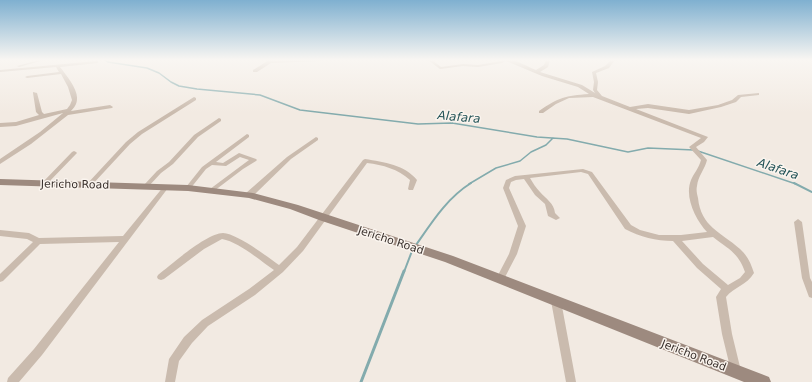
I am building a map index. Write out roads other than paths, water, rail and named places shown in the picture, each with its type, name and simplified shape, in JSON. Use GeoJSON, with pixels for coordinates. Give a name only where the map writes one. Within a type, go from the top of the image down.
{"type":"FeatureCollection","features":[{"type":"Feature","properties":{"kind":"street"},"geometry":{"type":"LineString","coordinates":[[0,162],[27,144],[68,111],[76,101],[65,78]]}},
{"type":"Feature","properties":{"kind":"street"},"geometry":{"type":"LineString","coordinates":[[554,78],[580,86],[602,99],[630,108],[706,138],[692,147],[704,160],[704,163],[695,176],[693,186],[696,211],[702,224],[712,234],[739,252],[746,260],[750,273],[747,278],[726,289],[722,297],[736,372]]}},
{"type":"Feature","properties":{"kind":"street"},"geometry":{"type":"LineString","coordinates":[[595,78],[595,90],[602,99]]}},
{"type":"Feature","properties":{"kind":"street"},"geometry":{"type":"LineString","coordinates":[[35,93],[40,112],[43,116]]}},
{"type":"Feature","properties":{"kind":"street"},"geometry":{"type":"LineString","coordinates":[[630,108],[648,106],[689,112],[719,106],[734,101],[740,96],[756,94]]}},
{"type":"Feature","properties":{"kind":"street"},"geometry":{"type":"LineString","coordinates":[[541,112],[554,103],[568,98],[594,95]]}},
{"type":"Feature","properties":{"kind":"street"},"geometry":{"type":"LineString","coordinates":[[89,185],[128,143],[140,133],[194,99]]}},
{"type":"Feature","properties":{"kind":"street"},"geometry":{"type":"LineString","coordinates":[[0,126],[16,124],[43,116],[68,111],[110,107]]}},
{"type":"Feature","properties":{"kind":"street"},"geometry":{"type":"LineString","coordinates":[[673,110],[666,112],[666,115],[668,120],[675,125]]}},
{"type":"Feature","properties":{"kind":"street"},"geometry":{"type":"LineString","coordinates":[[146,186],[159,172],[171,163],[196,136],[219,120]]}},
{"type":"Feature","properties":{"kind":"street"},"geometry":{"type":"LineString","coordinates":[[188,188],[204,168],[247,136]]}},
{"type":"Feature","properties":{"kind":"street"},"geometry":{"type":"LineString","coordinates":[[249,194],[289,158],[316,139]]}},
{"type":"Feature","properties":{"kind":"street"},"geometry":{"type":"LineString","coordinates":[[44,184],[74,153]]}},
{"type":"Feature","properties":{"kind":"street"},"geometry":{"type":"LineString","coordinates":[[211,163],[224,166],[239,155],[254,160],[212,190]]}},
{"type":"Feature","properties":{"kind":"street"},"geometry":{"type":"LineString","coordinates":[[170,382],[174,359],[194,334],[205,323],[252,292],[280,270],[300,249],[365,161],[382,163],[408,174],[414,180],[411,189]]}},
{"type":"Feature","properties":{"kind":"street"},"geometry":{"type":"LineString","coordinates":[[500,279],[513,254],[522,226],[506,188],[506,184],[511,179],[581,170],[590,173],[628,227],[644,234],[676,239],[712,234]]}},
{"type":"Feature","properties":{"kind":"street"},"geometry":{"type":"LineString","coordinates":[[526,177],[537,193],[548,203],[551,214],[556,218]]}},
{"type":"Feature","properties":{"kind":"street","name":"Jericho Road"},"geometry":{"type":"LineString","coordinates":[[0,182],[188,188],[249,194],[274,200],[323,218],[449,259],[763,382]]}},
{"type":"Feature","properties":{"kind":"street"},"geometry":{"type":"LineString","coordinates":[[12,382],[38,352],[166,187]]}},
{"type":"Feature","properties":{"kind":"street"},"geometry":{"type":"LineString","coordinates":[[798,222],[806,278],[812,294]]}},
{"type":"Feature","properties":{"kind":"street"},"geometry":{"type":"LineString","coordinates":[[0,233],[29,236],[38,241],[125,239]]}},
{"type":"Feature","properties":{"kind":"street"},"geometry":{"type":"LineString","coordinates":[[161,277],[215,235],[227,236],[280,270]]}},
{"type":"Feature","properties":{"kind":"street"},"geometry":{"type":"LineString","coordinates":[[676,239],[700,266],[726,289]]}},
{"type":"Feature","properties":{"kind":"street"},"geometry":{"type":"LineString","coordinates":[[0,279],[38,241]]}},
{"type":"Feature","properties":{"kind":"street"},"geometry":{"type":"LineString","coordinates":[[556,301],[571,382]]}},
{"type":"Feature","properties":{"kind":"waterway","name":"Alafara"},"geometry":{"type":"LineString","coordinates":[[165,78],[179,86],[260,95],[300,110],[418,124],[452,123],[537,137],[553,138]]}},
{"type":"Feature","properties":{"kind":"waterway"},"geometry":{"type":"LineString","coordinates":[[469,184],[496,168],[520,161],[531,152],[546,145],[553,138]]}},
{"type":"Feature","properties":{"kind":"waterway","name":"Alafara"},"geometry":{"type":"LineString","coordinates":[[553,138],[567,139],[628,152],[648,148],[694,150]]}},
{"type":"Feature","properties":{"kind":"waterway","name":"Alafara"},"geometry":{"type":"LineString","coordinates":[[698,151],[796,184]]}},
{"type":"Feature","properties":{"kind":"waterway"},"geometry":{"type":"LineString","coordinates":[[416,245],[447,203],[471,183]]}},
{"type":"Feature","properties":{"kind":"waterway","name":"Alafara"},"geometry":{"type":"LineString","coordinates":[[796,184],[812,192]]}},
{"type":"Feature","properties":{"kind":"waterway"},"geometry":{"type":"LineString","coordinates":[[404,272],[412,251]]}},
{"type":"Feature","properties":{"kind":"waterway"},"geometry":{"type":"LineString","coordinates":[[361,382],[404,271]]}}]}
